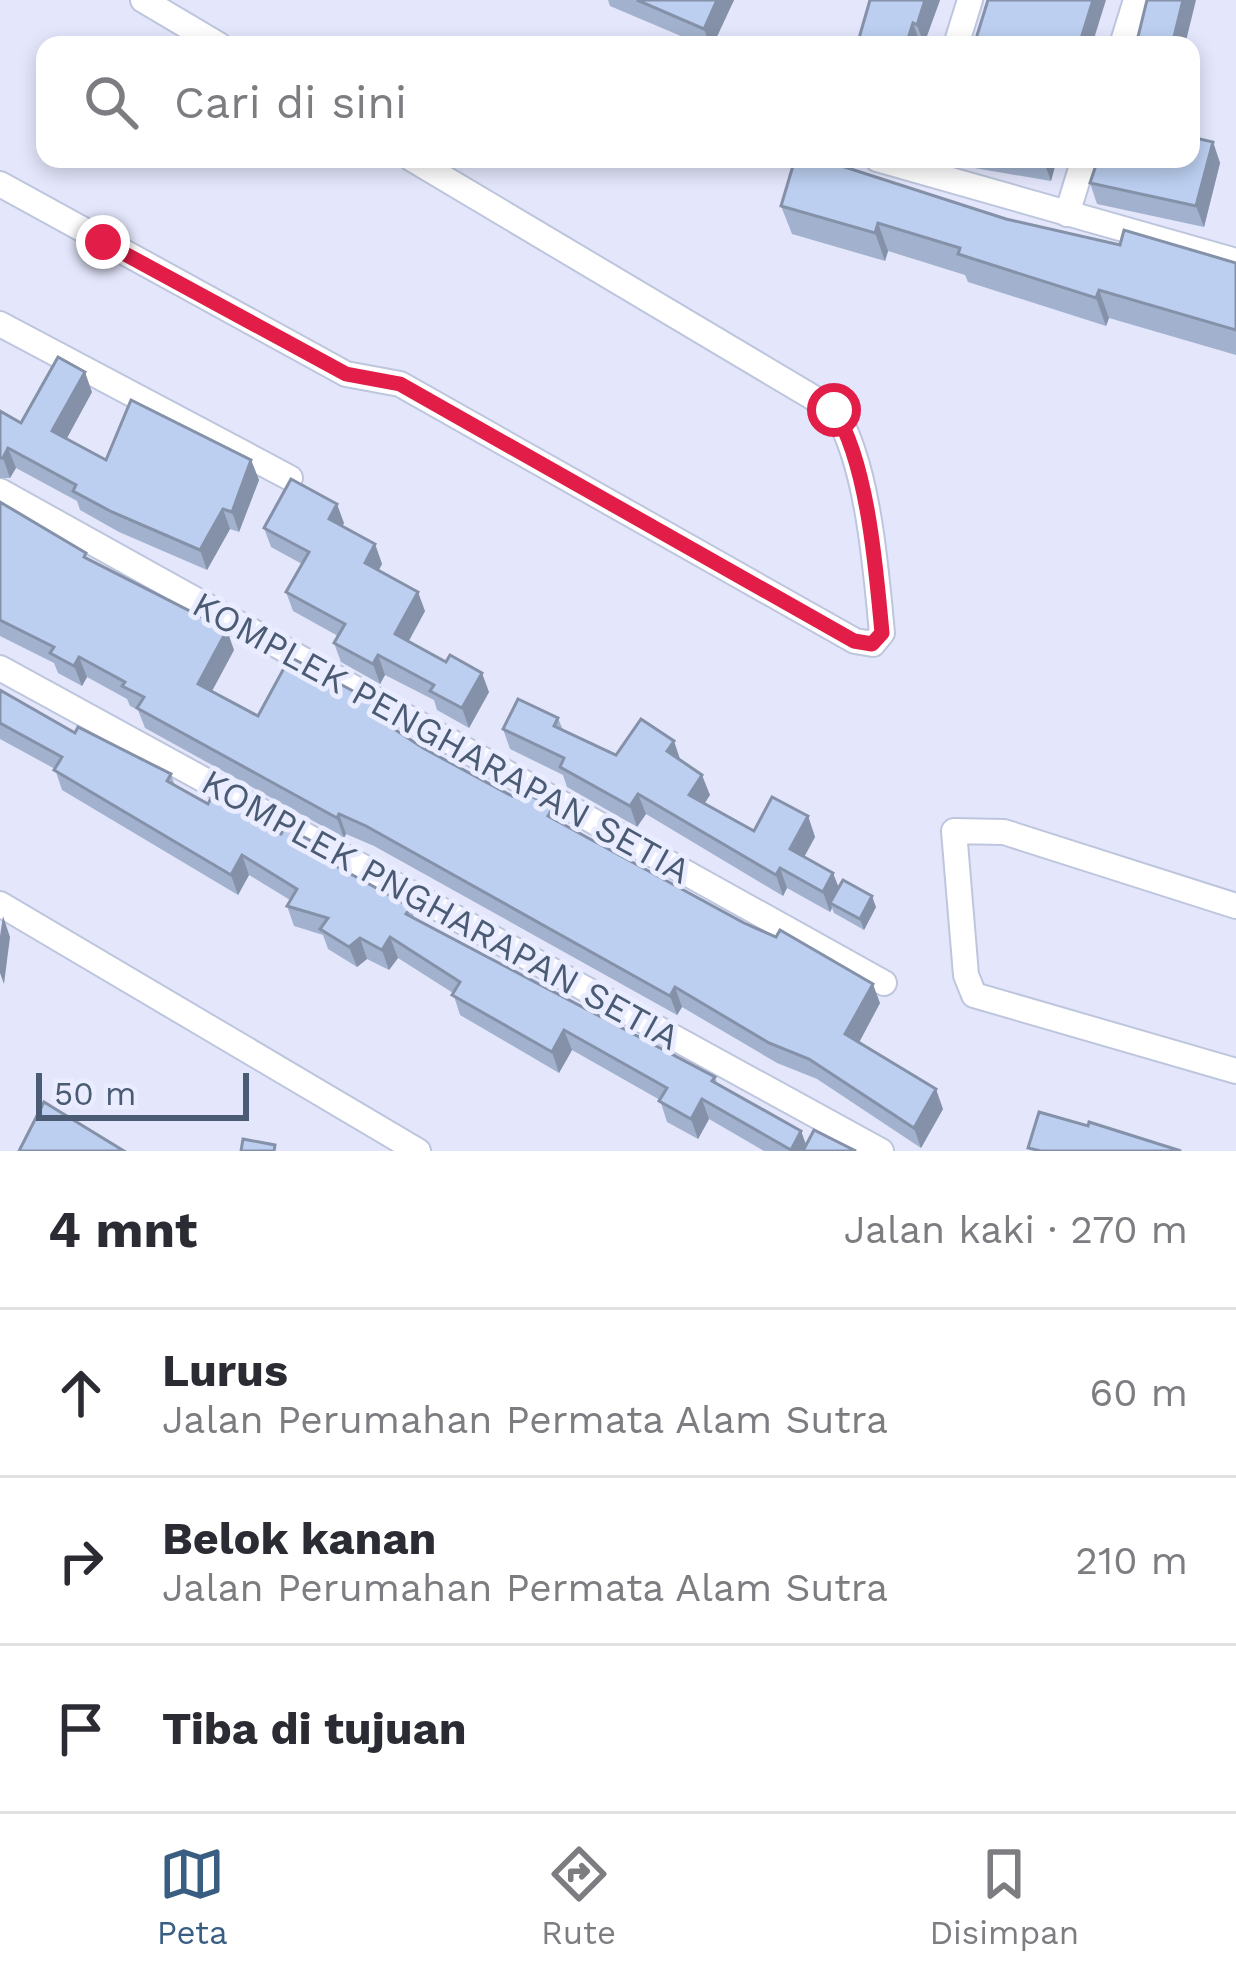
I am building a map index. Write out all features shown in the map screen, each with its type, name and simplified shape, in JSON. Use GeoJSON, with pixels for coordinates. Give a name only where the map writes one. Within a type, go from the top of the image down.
{"type":"FeatureCollection","features":[{"type":"Feature","properties":{"kind":"street"},"geometry":{"type":"LineString","coordinates":[[142,0],[204,36]]}},
{"type":"Feature","properties":{"kind":"street"},"geometry":{"type":"LineString","coordinates":[[959,36],[970,0]]}},
{"type":"Feature","properties":{"kind":"street"},"geometry":{"type":"LineString","coordinates":[[1125,36],[1136,0]]}},
{"type":"Feature","properties":{"kind":"street"},"geometry":{"type":"LineString","coordinates":[[0,184],[346,374],[400,384],[854,641],[872,644],[882,633],[876,571],[848,430],[834,410],[427,168]]}},
{"type":"Feature","properties":{"kind":"street"},"geometry":{"type":"LineString","coordinates":[[925,168],[1066,214],[1236,261]]}},
{"type":"Feature","properties":{"kind":"street"},"geometry":{"type":"LineString","coordinates":[[1066,214],[1081,168]]}},
{"type":"Feature","properties":{"kind":"street"},"geometry":{"type":"LineString","coordinates":[[0,324],[290,478]]}},
{"type":"Feature","properties":{"kind":"street","name":"KOMPLEK PENGHARAPAN SETIA"},"geometry":{"type":"LineString","coordinates":[[0,491],[884,983]]}},
{"type":"Feature","properties":{"kind":"street","name":"KOMPLEK PNGHARAPAN SETIA"},"geometry":{"type":"LineString","coordinates":[[0,668],[881,1151]]}},
{"type":"Feature","properties":{"kind":"street"},"geometry":{"type":"LineString","coordinates":[[1236,906],[1004,832],[954,831],[966,975],[974,994],[1236,1071]]}},
{"type":"Feature","properties":{"kind":"street"},"geometry":{"type":"LineString","coordinates":[[0,904],[418,1151]]}},
{"type":"Feature","properties":{"kind":"building"},"geometry":{"type":"Polygon","coordinates":[[[637,0],[717,0],[704,29],[637,0]]]}},
{"type":"Feature","properties":{"kind":"building"},"geometry":{"type":"Polygon","coordinates":[[[870,0],[925,0],[909,36],[860,36],[870,0]]]}},
{"type":"Feature","properties":{"kind":"building"},"geometry":{"type":"Polygon","coordinates":[[[988,0],[1093,0],[1082,36],[977,36],[988,0]]]}},
{"type":"Feature","properties":{"kind":"building"},"geometry":{"type":"Polygon","coordinates":[[[1147,0],[1183,0],[1174,36],[1138,36],[1147,0]]]}},
{"type":"Feature","properties":{"kind":"building"},"geometry":{"type":"Polygon","coordinates":[[[1200,139],[1213,142],[1196,206],[1090,183],[1095,168],[1200,168],[1200,139]]]}},
{"type":"Feature","properties":{"kind":"building"},"geometry":{"type":"Polygon","coordinates":[[[792,168],[848,168],[1006,219],[1120,245],[1124,230],[1236,263],[1236,330],[1099,290],[1096,298],[878,223],[875,233],[781,206],[792,168]]]}},
{"type":"Feature","properties":{"kind":"building"},"geometry":{"type":"Polygon","coordinates":[[[58,357],[85,372],[52,431],[106,460],[131,400],[251,460],[232,512],[223,509],[200,550],[112,512],[73,491],[76,485],[8,448],[0,458],[0,411],[21,423],[58,357]]]}},
{"type":"Feature","properties":{"kind":"building"},"geometry":{"type":"Polygon","coordinates":[[[291,479],[337,504],[329,519],[375,544],[365,563],[418,592],[395,634],[446,662],[450,655],[482,673],[462,708],[430,691],[434,685],[378,655],[373,664],[334,643],[345,624],[286,592],[309,552],[264,528],[291,479]]]}},
{"type":"Feature","properties":{"kind":"building"},"geometry":{"type":"Polygon","coordinates":[[[0,502],[86,553],[84,557],[227,630],[198,684],[258,716],[290,657],[379,705],[373,715],[423,748],[512,796],[517,788],[553,808],[548,816],[744,923],[776,937],[780,930],[873,984],[845,1034],[936,1089],[914,1128],[809,1059],[769,1043],[675,987],[670,996],[366,826],[339,814],[337,818],[137,708],[144,697],[122,686],[125,682],[79,657],[74,666],[50,653],[54,647],[0,620],[0,502]]]}},
{"type":"Feature","properties":{"kind":"building"},"geometry":{"type":"Polygon","coordinates":[[[0,690],[75,733],[78,727],[171,774],[167,781],[208,804],[212,796],[281,834],[285,827],[321,846],[316,855],[411,907],[406,914],[715,1077],[712,1081],[801,1131],[791,1150],[702,1099],[691,1119],[659,1101],[667,1088],[564,1030],[552,1052],[452,995],[460,982],[390,937],[382,950],[360,938],[349,947],[320,929],[328,918],[287,906],[297,889],[242,855],[231,875],[54,770],[62,757],[0,723],[0,690]]]}},
{"type":"Feature","properties":{"kind":"building"},"geometry":{"type":"Polygon","coordinates":[[[518,699],[558,718],[554,726],[616,755],[641,719],[674,741],[667,751],[702,775],[689,795],[754,831],[772,797],[808,816],[790,849],[833,873],[823,892],[780,868],[776,875],[638,794],[630,806],[560,767],[564,758],[503,729],[518,699]]]}},
{"type":"Feature","properties":{"kind":"building"},"geometry":{"type":"Polygon","coordinates":[[[843,880],[872,896],[860,919],[830,903],[843,880]]]}},
{"type":"Feature","properties":{"kind":"building"},"geometry":{"type":"Polygon","coordinates":[[[44,1102],[124,1151],[19,1151],[44,1102]]]}},
{"type":"Feature","properties":{"kind":"building"},"geometry":{"type":"Polygon","coordinates":[[[1039,1112],[1088,1126],[1089,1122],[1181,1151],[1028,1148],[1039,1112]]]}},
{"type":"Feature","properties":{"kind":"building"},"geometry":{"type":"Polygon","coordinates":[[[814,1130],[856,1151],[803,1151],[814,1130]]]}},
{"type":"Feature","properties":{"kind":"building"},"geometry":{"type":"Polygon","coordinates":[[[243,1139],[275,1145],[274,1151],[241,1151],[243,1139]]]}},
{"type":"Feature","properties":{"kind":"route"},"geometry":{"type":"LineString","coordinates":[[103,242],[346,374],[400,384],[854,641],[872,644],[882,633],[876,571],[848,430],[834,410]]}}]}
